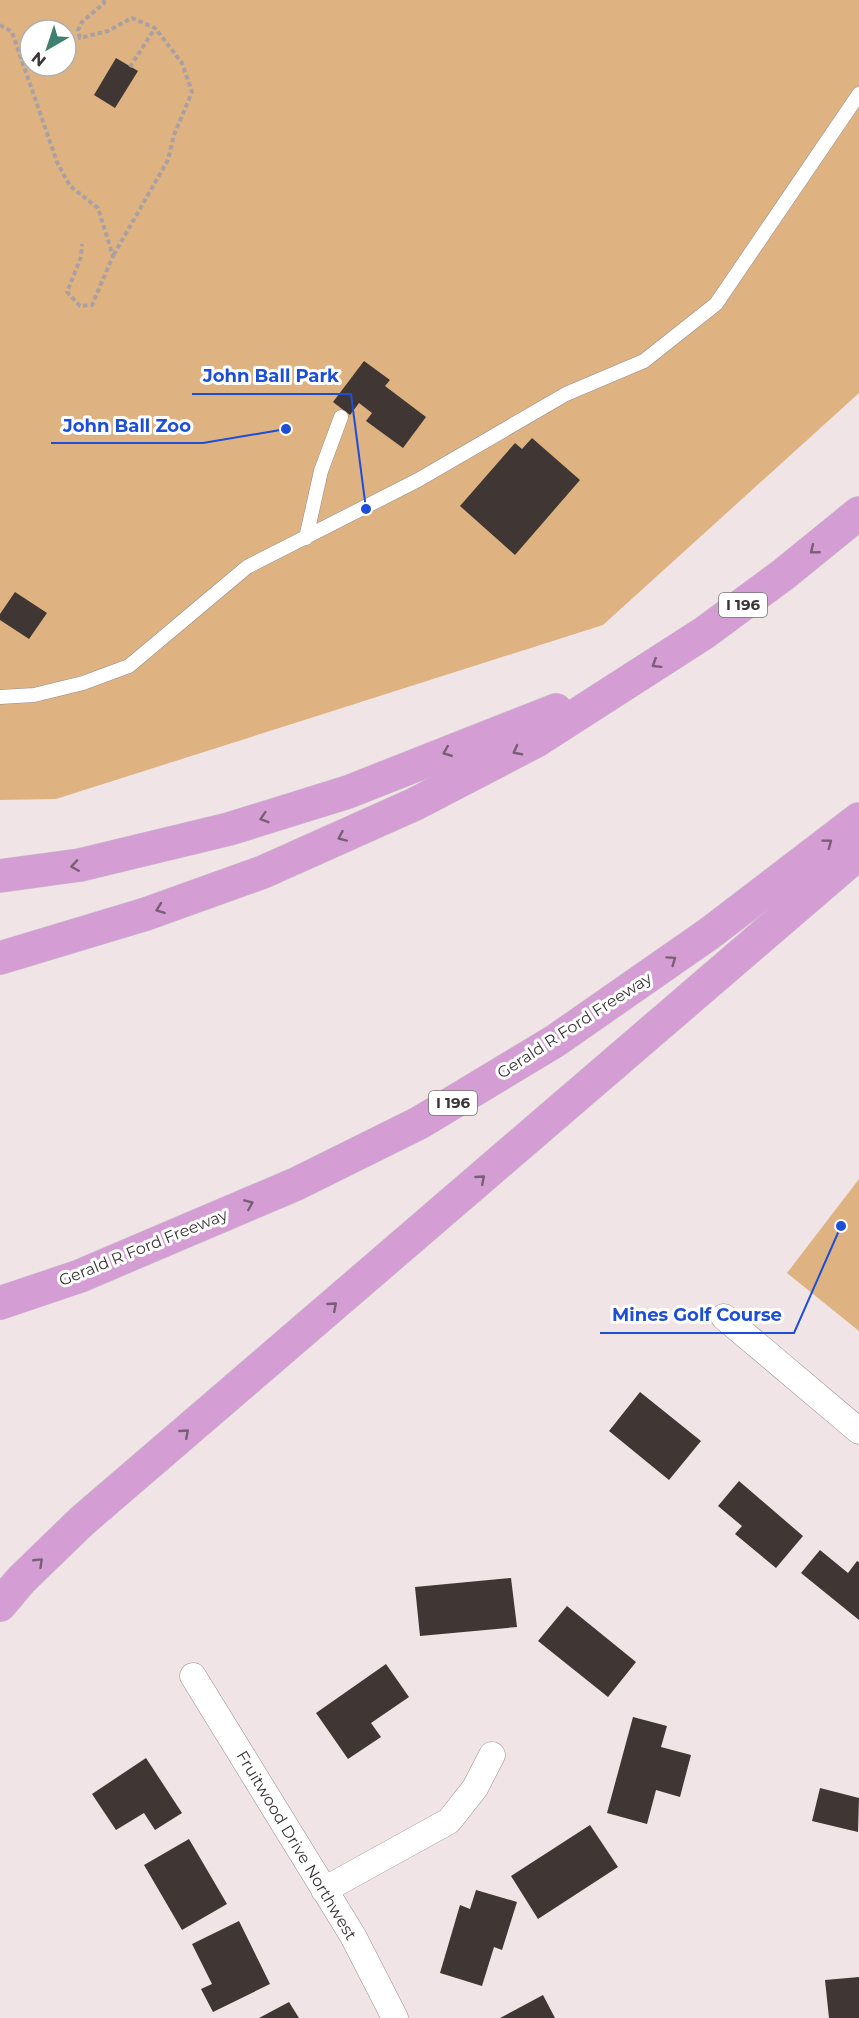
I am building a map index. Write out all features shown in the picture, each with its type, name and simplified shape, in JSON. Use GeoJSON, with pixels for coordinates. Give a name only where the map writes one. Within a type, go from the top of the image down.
{"type":"FeatureCollection","features":[{"type":"Feature","properties":{"kind":"highway","name":"I 196"},"geometry":{"type":"LineString","coordinates":[[0,958],[147,914],[263,872],[415,804],[536,741],[704,633],[784,574],[859,513]]}},
{"type":"Feature","properties":{"kind":"highway"},"geometry":{"type":"LineString","coordinates":[[0,876],[80,865],[229,829],[348,792],[620,686]]}},
{"type":"Feature","properties":{"kind":"highway","name":"Gerald R Ford Freeway"},"geometry":{"type":"LineString","coordinates":[[0,1303],[80,1276],[274,1193],[419,1123],[555,1041],[710,933],[859,819]]}},
{"type":"Feature","properties":{"kind":"highway"},"geometry":{"type":"LineString","coordinates":[[0,1605],[21,1580],[82,1521],[859,853]]}},
{"type":"Feature","properties":{"kind":"street"},"geometry":{"type":"LineString","coordinates":[[724,1317],[859,1431]]}},
{"type":"Feature","properties":{"kind":"street","name":"Fruitwood Drive Northwest"},"geometry":{"type":"LineString","coordinates":[[193,1676],[353,1936],[395,2018]]}},
{"type":"Feature","properties":{"kind":"street"},"geometry":{"type":"LineString","coordinates":[[324,1890],[449,1821],[475,1788],[492,1755]]}},
{"type":"Feature","properties":{"kind":"lane"},"geometry":{"type":"LineString","coordinates":[[0,697],[34,695],[83,683],[129,666],[247,567],[418,480],[566,394],[644,361],[716,304],[859,94]]}},
{"type":"Feature","properties":{"kind":"lane"},"geometry":{"type":"LineString","coordinates":[[306,538],[321,471],[341,417]]}},
{"type":"Feature","properties":{"kind":"path"},"geometry":{"type":"LineString","coordinates":[[82,244],[81,257],[67,292],[80,306],[92,305],[113,255],[168,160],[174,135],[192,92],[182,63],[155,28],[132,18],[108,31],[80,38],[78,30],[82,22],[104,3],[104,0]]}},
{"type":"Feature","properties":{"kind":"path"},"geometry":{"type":"LineString","coordinates":[[0,25],[12,32],[57,162],[70,186],[98,208],[113,255]]}},
{"type":"Feature","properties":{"kind":"path"},"geometry":{"type":"LineString","coordinates":[[130,67],[155,28]]}},
{"type":"Feature","properties":{"kind":"shaded area"},"geometry":{"type":"Polygon","coordinates":[[[0,0],[859,0],[859,393],[603,625],[56,799],[0,800],[0,0]]]}},
{"type":"Feature","properties":{"kind":"shaded area"},"geometry":{"type":"Polygon","coordinates":[[[859,1179],[859,1331],[787,1273],[859,1179]]]}},
{"type":"Feature","properties":{"kind":"building"},"geometry":{"type":"Polygon","coordinates":[[[116,58],[138,71],[115,108],[94,95],[116,58]]]}},
{"type":"Feature","properties":{"kind":"building"},"geometry":{"type":"Polygon","coordinates":[[[364,361],[390,380],[385,386],[426,417],[403,448],[366,421],[372,413],[359,403],[350,415],[333,402],[364,361]]]}},
{"type":"Feature","properties":{"kind":"building"},"geometry":{"type":"Polygon","coordinates":[[[532,438],[580,480],[515,555],[460,506],[515,443],[522,449],[532,438]]]}},
{"type":"Feature","properties":{"kind":"building"},"geometry":{"type":"Polygon","coordinates":[[[15,592],[47,613],[29,639],[0,620],[0,614],[15,592]]]}},
{"type":"Feature","properties":{"kind":"building"},"geometry":{"type":"Polygon","coordinates":[[[640,1392],[701,1441],[669,1480],[609,1431],[640,1392]]]}},
{"type":"Feature","properties":{"kind":"building"},"geometry":{"type":"Polygon","coordinates":[[[739,1481],[803,1536],[776,1568],[735,1534],[742,1526],[718,1506],[739,1481]]]}},
{"type":"Feature","properties":{"kind":"building"},"geometry":{"type":"Polygon","coordinates":[[[820,1550],[848,1573],[857,1561],[859,1562],[859,1620],[801,1573],[820,1550]]]}},
{"type":"Feature","properties":{"kind":"building"},"geometry":{"type":"Polygon","coordinates":[[[511,1578],[517,1627],[420,1636],[415,1587],[511,1578]]]}},
{"type":"Feature","properties":{"kind":"building"},"geometry":{"type":"Polygon","coordinates":[[[567,1606],[636,1662],[608,1697],[538,1641],[567,1606]]]}},
{"type":"Feature","properties":{"kind":"building"},"geometry":{"type":"Polygon","coordinates":[[[386,1664],[409,1697],[371,1723],[381,1737],[348,1759],[316,1713],[386,1664]]]}},
{"type":"Feature","properties":{"kind":"building"},"geometry":{"type":"Polygon","coordinates":[[[633,1717],[667,1726],[661,1747],[691,1755],[680,1797],[656,1790],[647,1824],[607,1813],[633,1717]]]}},
{"type":"Feature","properties":{"kind":"building"},"geometry":{"type":"Polygon","coordinates":[[[146,1758],[182,1813],[155,1830],[144,1813],[116,1830],[92,1794],[146,1758]]]}},
{"type":"Feature","properties":{"kind":"building"},"geometry":{"type":"Polygon","coordinates":[[[820,1788],[859,1798],[858,1832],[812,1821],[820,1788]]]}},
{"type":"Feature","properties":{"kind":"building"},"geometry":{"type":"Polygon","coordinates":[[[590,1825],[618,1867],[538,1919],[511,1876],[590,1825]]]}},
{"type":"Feature","properties":{"kind":"building"},"geometry":{"type":"Polygon","coordinates":[[[189,1839],[227,1904],[182,1930],[144,1865],[189,1839]]]}},
{"type":"Feature","properties":{"kind":"building"},"geometry":{"type":"Polygon","coordinates":[[[476,1890],[517,1902],[502,1950],[494,1947],[482,1986],[440,1973],[460,1905],[470,1909],[476,1890]]]}},
{"type":"Feature","properties":{"kind":"building"},"geometry":{"type":"Polygon","coordinates":[[[239,1921],[270,1984],[213,2012],[201,1989],[212,1984],[192,1944],[239,1921]]]}},
{"type":"Feature","properties":{"kind":"building"},"geometry":{"type":"Polygon","coordinates":[[[859,1977],[859,2018],[829,2018],[825,1980],[859,1977]]]}},
{"type":"Feature","properties":{"kind":"building"},"geometry":{"type":"Polygon","coordinates":[[[543,1995],[555,2018],[500,2018],[543,1995]]]}},
{"type":"Feature","properties":{"kind":"building"},"geometry":{"type":"Polygon","coordinates":[[[289,2002],[299,2018],[259,2018],[289,2002]]]}},
{"type":"Feature","properties":{"kind":"place","name":"John Ball Zoo"},"geometry":{"type":"Point","coordinates":[286,429]}},
{"type":"Feature","properties":{"kind":"place","name":"John Ball Park"},"geometry":{"type":"Point","coordinates":[366,509]}},
{"type":"Feature","properties":{"kind":"place","name":"Mines Golf Course"},"geometry":{"type":"Point","coordinates":[841,1226]}}]}
